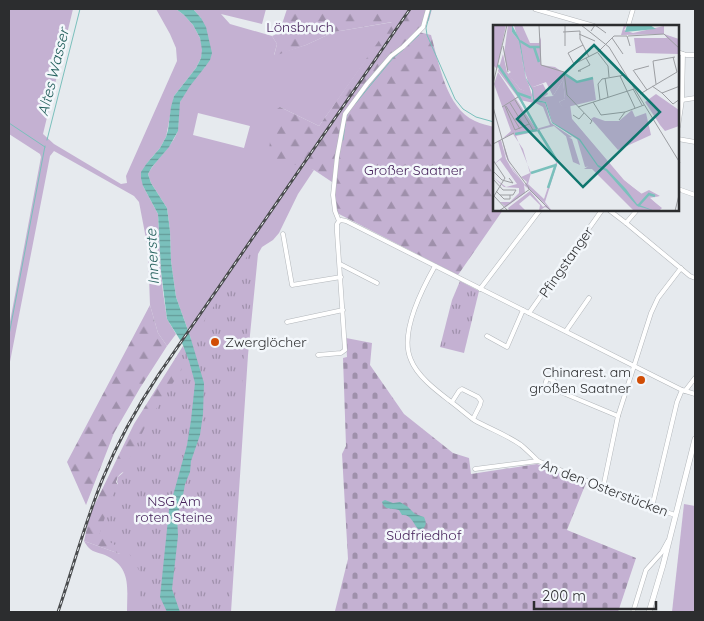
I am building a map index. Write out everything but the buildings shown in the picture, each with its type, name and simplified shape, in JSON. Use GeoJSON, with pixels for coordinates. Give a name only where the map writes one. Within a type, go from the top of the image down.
{"type":"FeatureCollection","features":[{"type":"Feature","properties":{"kind":"main road"},"geometry":{"type":"LineString","coordinates":[[649,612],[695,443]]}},
{"type":"Feature","properties":{"kind":"street"},"geometry":{"type":"LineString","coordinates":[[318,355],[340,353],[345,350],[337,224],[339,221],[335,211],[333,195],[337,157],[345,114],[366,84],[391,56],[403,47],[422,27],[428,9]]}},
{"type":"Feature","properties":{"kind":"street"},"geometry":{"type":"LineString","coordinates":[[535,9],[588,25]]}},
{"type":"Feature","properties":{"kind":"street"},"geometry":{"type":"LineString","coordinates":[[628,25],[633,9]]}},
{"type":"Feature","properties":{"kind":"street"},"geometry":{"type":"LineString","coordinates":[[679,120],[682,100],[680,53],[695,55]]}},
{"type":"Feature","properties":{"kind":"street"},"geometry":{"type":"LineString","coordinates":[[682,100],[695,98]]}},
{"type":"Feature","properties":{"kind":"street"},"geometry":{"type":"LineString","coordinates":[[679,139],[695,142]]}},
{"type":"Feature","properties":{"kind":"street"},"geometry":{"type":"LineString","coordinates":[[679,189],[695,195]]}},
{"type":"Feature","properties":{"kind":"street"},"geometry":{"type":"LineString","coordinates":[[480,289],[539,211]]}},
{"type":"Feature","properties":{"kind":"street","name":"Pfingstanger"},"geometry":{"type":"LineString","coordinates":[[529,313],[601,211]]}},
{"type":"Feature","properties":{"kind":"street"},"geometry":{"type":"LineString","coordinates":[[610,211],[695,278]]}},
{"type":"Feature","properties":{"kind":"street"},"geometry":{"type":"LineString","coordinates":[[626,223],[636,211]]}},
{"type":"Feature","properties":{"kind":"street"},"geometry":{"type":"LineString","coordinates":[[339,221],[346,221],[634,366],[695,394]]}},
{"type":"Feature","properties":{"kind":"street"},"geometry":{"type":"LineString","coordinates":[[283,234],[292,285],[340,277]]}},
{"type":"Feature","properties":{"kind":"street"},"geometry":{"type":"LineString","coordinates":[[340,264],[377,283]]}},
{"type":"Feature","properties":{"kind":"street"},"geometry":{"type":"LineString","coordinates":[[435,266],[416,304],[408,342],[410,359],[438,392],[473,419],[522,446],[538,461]]}},
{"type":"Feature","properties":{"kind":"street"},"geometry":{"type":"LineString","coordinates":[[603,488],[618,416],[651,313],[658,298],[681,268]]}},
{"type":"Feature","properties":{"kind":"street"},"geometry":{"type":"LineString","coordinates":[[566,331],[589,298]]}},
{"type":"Feature","properties":{"kind":"street"},"geometry":{"type":"LineString","coordinates":[[287,322],[343,310]]}},
{"type":"Feature","properties":{"kind":"street"},"geometry":{"type":"LineString","coordinates":[[487,336],[507,347],[523,310]]}},
{"type":"Feature","properties":{"kind":"street"},"geometry":{"type":"LineString","coordinates":[[652,508],[677,402],[684,390],[695,378]]}},
{"type":"Feature","properties":{"kind":"street"},"geometry":{"type":"LineString","coordinates":[[551,388],[618,416]]}},
{"type":"Feature","properties":{"kind":"street"},"geometry":{"type":"LineString","coordinates":[[452,402],[462,389],[478,397],[480,405],[473,419]]}},
{"type":"Feature","properties":{"kind":"street","name":"An den Osterstücken"},"geometry":{"type":"LineString","coordinates":[[475,469],[538,461],[652,508],[675,515]]}},
{"type":"Feature","properties":{"kind":"street"},"geometry":{"type":"LineString","coordinates":[[633,612],[645,571],[662,552],[669,539]]}},
{"type":"Feature","properties":{"kind":"street"},"geometry":{"type":"LineString","coordinates":[[652,563],[663,565]]}},
{"type":"Feature","properties":{"kind":"green space"},"geometry":{"type":"Polygon","coordinates":[[[9,9],[73,9],[43,134],[54,144],[121,184],[127,183],[126,176],[177,61],[176,48],[156,9],[176,9],[193,25],[200,38],[203,50],[201,58],[196,68],[174,96],[166,137],[160,148],[147,163],[143,186],[158,214],[161,271],[167,319],[176,334],[167,346],[158,333],[150,305],[148,249],[139,202],[134,196],[54,151],[50,156],[9,367],[9,327],[41,157],[40,154],[9,134],[9,9]]]}},
{"type":"Feature","properties":{"kind":"green space"},"geometry":{"type":"Polygon","coordinates":[[[193,9],[266,9],[262,24],[221,14],[230,24],[272,36],[277,44],[274,55],[306,45],[334,32],[393,22],[319,126],[280,107],[304,166],[314,170],[298,194],[279,233],[273,240],[262,247],[258,254],[248,355],[231,612],[180,612],[204,383],[176,297],[167,208],[151,183],[148,174],[174,139],[178,129],[178,109],[184,93],[205,67],[201,18],[193,9]],[[198,113],[193,135],[244,148],[250,126],[198,113]]]}},
{"type":"Feature","properties":{"kind":"green space","name":"Großer Saatner"},"geometry":{"type":"Polygon","coordinates":[[[287,9],[432,9],[429,20],[419,32],[431,35],[445,84],[457,106],[465,115],[475,121],[493,127],[493,211],[502,211],[458,275],[337,213],[335,184],[314,170],[268,157],[274,111],[280,107],[319,126],[392,22],[334,32],[306,45],[274,56],[277,44],[272,36],[279,33],[287,9]]]}},
{"type":"Feature","properties":{"kind":"green space","name":"NSG Am roten Steine"},"geometry":{"type":"Polygon","coordinates":[[[256,243],[243,363],[229,612],[140,612],[140,572],[130,555],[99,536],[111,498],[147,423],[182,369],[178,356],[202,324],[256,243]]]}},
{"type":"Feature","properties":{"kind":"green space"},"geometry":{"type":"Polygon","coordinates":[[[460,281],[479,291],[464,353],[440,347],[452,300],[460,281]]]}},
{"type":"Feature","properties":{"kind":"green space"},"geometry":{"type":"Polygon","coordinates":[[[150,305],[158,333],[167,346],[114,433],[86,505],[67,462],[150,305]]]}},
{"type":"Feature","properties":{"kind":"green space","name":"Südfriedhof"},"geometry":{"type":"Polygon","coordinates":[[[346,338],[372,343],[370,365],[404,414],[453,453],[469,458],[471,474],[537,464],[586,483],[567,530],[636,558],[618,612],[335,611],[348,559],[342,454],[346,446],[343,358],[347,357],[346,338]]]}},
{"type":"Feature","properties":{"kind":"green space"},"geometry":{"type":"Polygon","coordinates":[[[183,346],[189,361],[133,471],[122,473],[116,482],[129,501],[129,551],[120,554],[84,541],[90,514],[134,424],[183,346]]]}},
{"type":"Feature","properties":{"kind":"green space"},"geometry":{"type":"Polygon","coordinates":[[[124,472],[167,612],[127,612],[127,587],[124,572],[114,560],[90,549],[84,541],[120,554],[129,501],[117,482],[118,477],[124,472]]]}},
{"type":"Feature","properties":{"kind":"green space"},"geometry":{"type":"Polygon","coordinates":[[[684,504],[695,506],[695,612],[672,612],[684,504]]]}},
{"type":"Feature","properties":{"kind":"water"},"geometry":{"type":"Polygon","coordinates":[[[176,9],[193,9],[201,18],[206,27],[212,53],[210,60],[180,102],[178,131],[169,147],[148,174],[151,183],[167,208],[176,297],[204,383],[200,435],[177,515],[178,536],[172,589],[180,612],[167,612],[160,597],[169,510],[187,445],[195,383],[182,343],[167,319],[161,271],[158,214],[143,186],[141,172],[160,148],[166,137],[174,96],[196,68],[201,58],[200,38],[193,25],[176,9]]]}},
{"type":"Feature","properties":{"kind":"water"},"geometry":{"type":"Polygon","coordinates":[[[385,500],[393,503],[400,502],[415,514],[424,517],[426,523],[423,529],[418,529],[410,517],[402,515],[399,510],[385,507],[382,502],[385,500]]]}},
{"type":"Feature","properties":{"kind":"waterway","name":"Altes Wasser"},"geometry":{"type":"LineString","coordinates":[[47,140],[80,9]]}},
{"type":"Feature","properties":{"kind":"waterway"},"geometry":{"type":"LineString","coordinates":[[431,9],[426,28],[427,35],[455,99],[463,109],[476,117],[493,122]]}},
{"type":"Feature","properties":{"kind":"waterway"},"geometry":{"type":"LineString","coordinates":[[407,46],[419,35]]}},
{"type":"Feature","properties":{"kind":"waterway"},"geometry":{"type":"LineString","coordinates":[[355,104],[393,58],[404,49]]}},
{"type":"Feature","properties":{"kind":"waterway"},"geometry":{"type":"LineString","coordinates":[[343,140],[348,113]]}},
{"type":"Feature","properties":{"kind":"waterway"},"geometry":{"type":"LineString","coordinates":[[9,123],[45,147]]}},
{"type":"Feature","properties":{"kind":"waterway","name":"Altes Wasser"},"geometry":{"type":"LineString","coordinates":[[9,335],[45,146]]}},
{"type":"Feature","properties":{"kind":"railway"},"geometry":{"type":"LineString","coordinates":[[58,612],[103,478],[136,412],[159,374],[410,9]]}},
{"type":"Feature","properties":{"kind":"place","name":"Zwerglöcher"},"geometry":{"type":"Point","coordinates":[215,342]}},
{"type":"Feature","properties":{"kind":"place","name":"Chinarest. am großen Saatner"},"geometry":{"type":"Point","coordinates":[641,380]}},
{"type":"Feature","properties":{"kind":"park label","name":"Lönsbruch"},"geometry":{"type":"Point","coordinates":[300,27]}},
{"type":"Feature","properties":{"kind":"water label","name":"Innerste"},"geometry":{"type":"Point","coordinates":[152,257]}}]}
